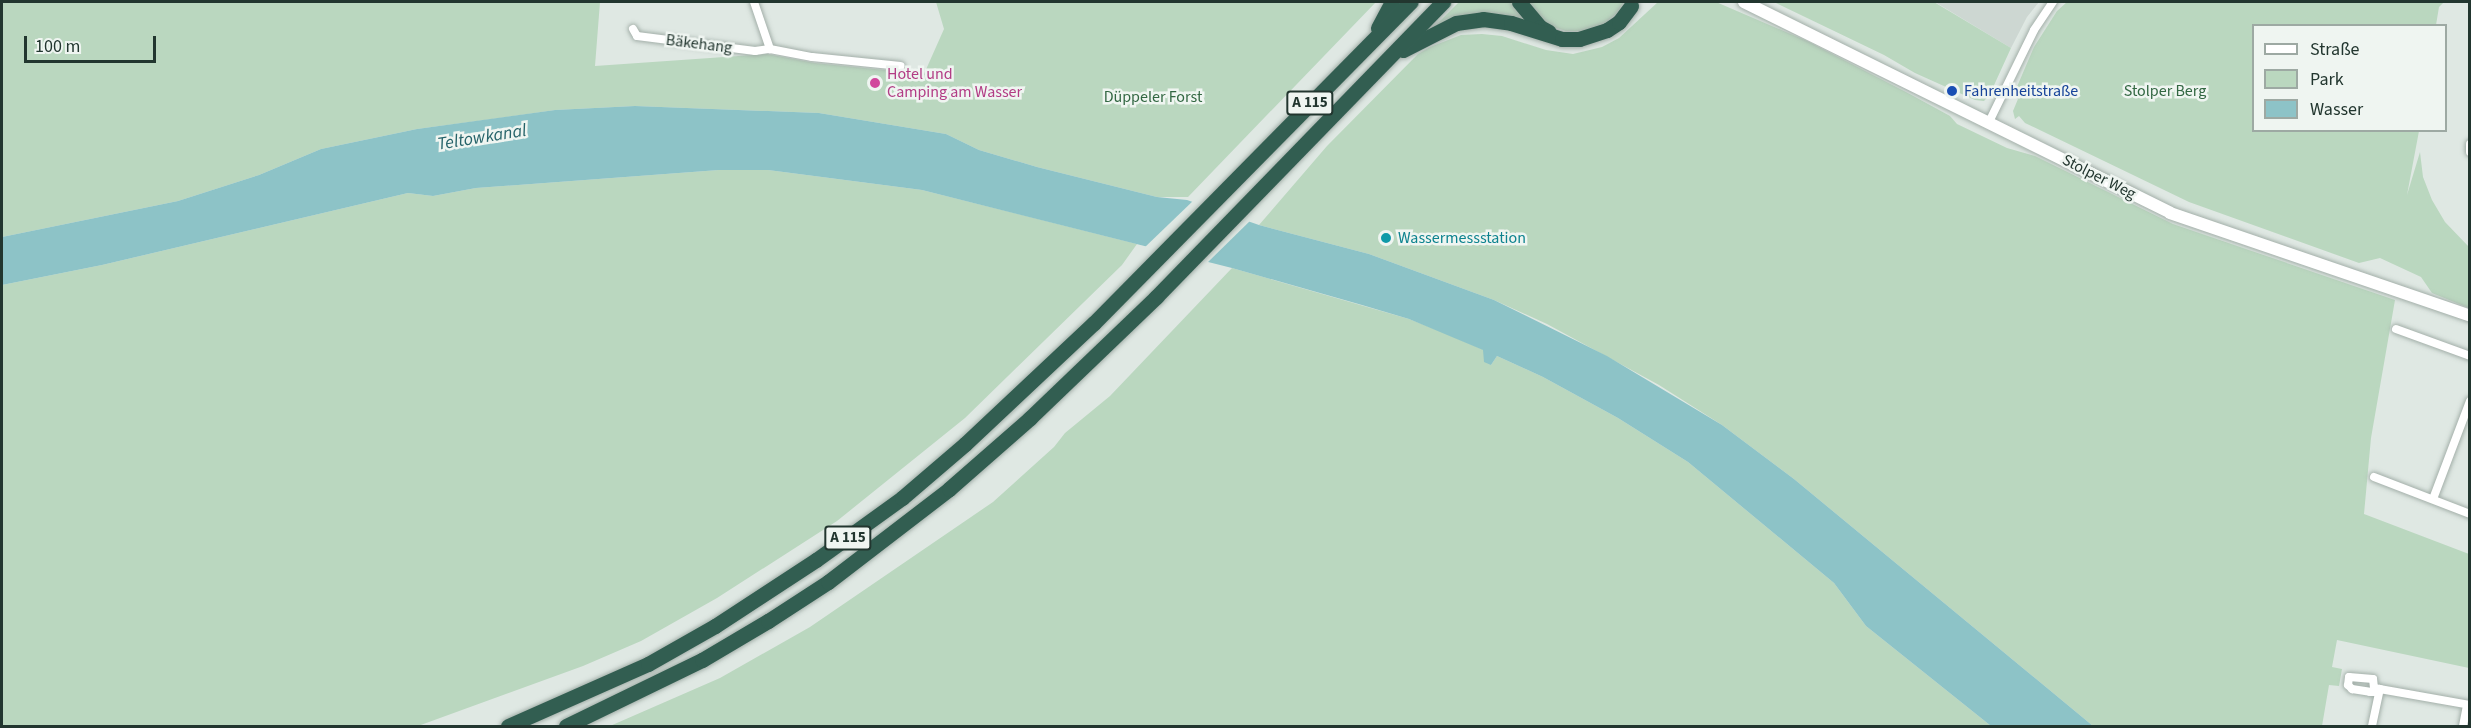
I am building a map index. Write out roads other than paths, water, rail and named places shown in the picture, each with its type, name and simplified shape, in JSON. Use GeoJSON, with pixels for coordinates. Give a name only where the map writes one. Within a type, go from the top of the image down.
{"type":"FeatureCollection","features":[{"type":"Feature","properties":{"kind":"highway"},"geometry":{"type":"LineString","coordinates":[[1370,42],[1392,2]]}},
{"type":"Feature","properties":{"kind":"highway","name":"A 115"},"geometry":{"type":"LineString","coordinates":[[508,726],[648,664],[715,626],[862,528],[965,444],[1138,279],[1411,2]]}},
{"type":"Feature","properties":{"kind":"highway","name":"A 115"},"geometry":{"type":"LineString","coordinates":[[566,726],[702,660],[828,582],[972,470],[1045,404],[1156,297],[1443,2]]}},
{"type":"Feature","properties":{"kind":"highway"},"geometry":{"type":"LineString","coordinates":[[1519,2],[1540,27],[1562,39]]}},
{"type":"Feature","properties":{"kind":"highway"},"geometry":{"type":"LineString","coordinates":[[1387,58],[1446,28],[1483,19],[1510,23],[1562,39],[1579,39],[1607,30],[1619,22],[1633,3]]}},
{"type":"Feature","properties":{"kind":"street"},"geometry":{"type":"LineString","coordinates":[[754,2],[770,49]]}},
{"type":"Feature","properties":{"kind":"street","name":"Stolper Weg"},"geometry":{"type":"LineString","coordinates":[[1744,2],[2170,213],[2469,316]]}},
{"type":"Feature","properties":{"kind":"street"},"geometry":{"type":"LineString","coordinates":[[1989,122],[2023,51],[2053,2]]}},
{"type":"Feature","properties":{"kind":"street","name":"Bäkehang"},"geometry":{"type":"LineString","coordinates":[[633,29],[637,36],[755,51],[770,49],[812,57],[902,66]]}},
{"type":"Feature","properties":{"kind":"street"},"geometry":{"type":"LineString","coordinates":[[2469,144],[2469,152]]}},
{"type":"Feature","properties":{"kind":"street"},"geometry":{"type":"LineString","coordinates":[[2396,329],[2469,356]]}},
{"type":"Feature","properties":{"kind":"street"},"geometry":{"type":"LineString","coordinates":[[2433,499],[2469,401]]}},
{"type":"Feature","properties":{"kind":"street"},"geometry":{"type":"LineString","coordinates":[[2374,477],[2469,514]]}},
{"type":"Feature","properties":{"kind":"street"},"geometry":{"type":"LineString","coordinates":[[2372,726],[2375,689],[2468,705],[2463,726]]}},
{"type":"Feature","properties":{"kind":"water","name":"Teltowkanal"},"geometry":{"type":"Polygon","coordinates":[[[635,106],[819,113],[946,134],[979,150],[1037,167],[1157,197],[1187,200],[1259,225],[1369,254],[1494,300],[1607,356],[1722,425],[1794,479],[2093,726],[1991,726],[1866,626],[1834,583],[1688,462],[1618,418],[1543,377],[1497,356],[1491,365],[1484,362],[1483,350],[1409,319],[1232,268],[922,190],[768,170],[719,170],[476,188],[433,196],[408,193],[102,265],[2,285],[2,237],[178,201],[259,175],[321,149],[417,129],[555,110],[635,106]]]}},
{"type":"Feature","properties":{"kind":"place","name":"Hotel und Camping am Wasser"},"geometry":{"type":"Point","coordinates":[875,83]}},
{"type":"Feature","properties":{"kind":"place","name":"Fahrenheitstraße"},"geometry":{"type":"Point","coordinates":[1952,91]}},
{"type":"Feature","properties":{"kind":"place","name":"Wassermessstation"},"geometry":{"type":"Point","coordinates":[1386,238]}},
{"type":"Feature","properties":{"kind":"park label","name":"Stolper Berg"},"geometry":{"type":"Point","coordinates":[2165,91]}},
{"type":"Feature","properties":{"kind":"park label","name":"Düppeler Forst"},"geometry":{"type":"Point","coordinates":[1153,97]}}]}
